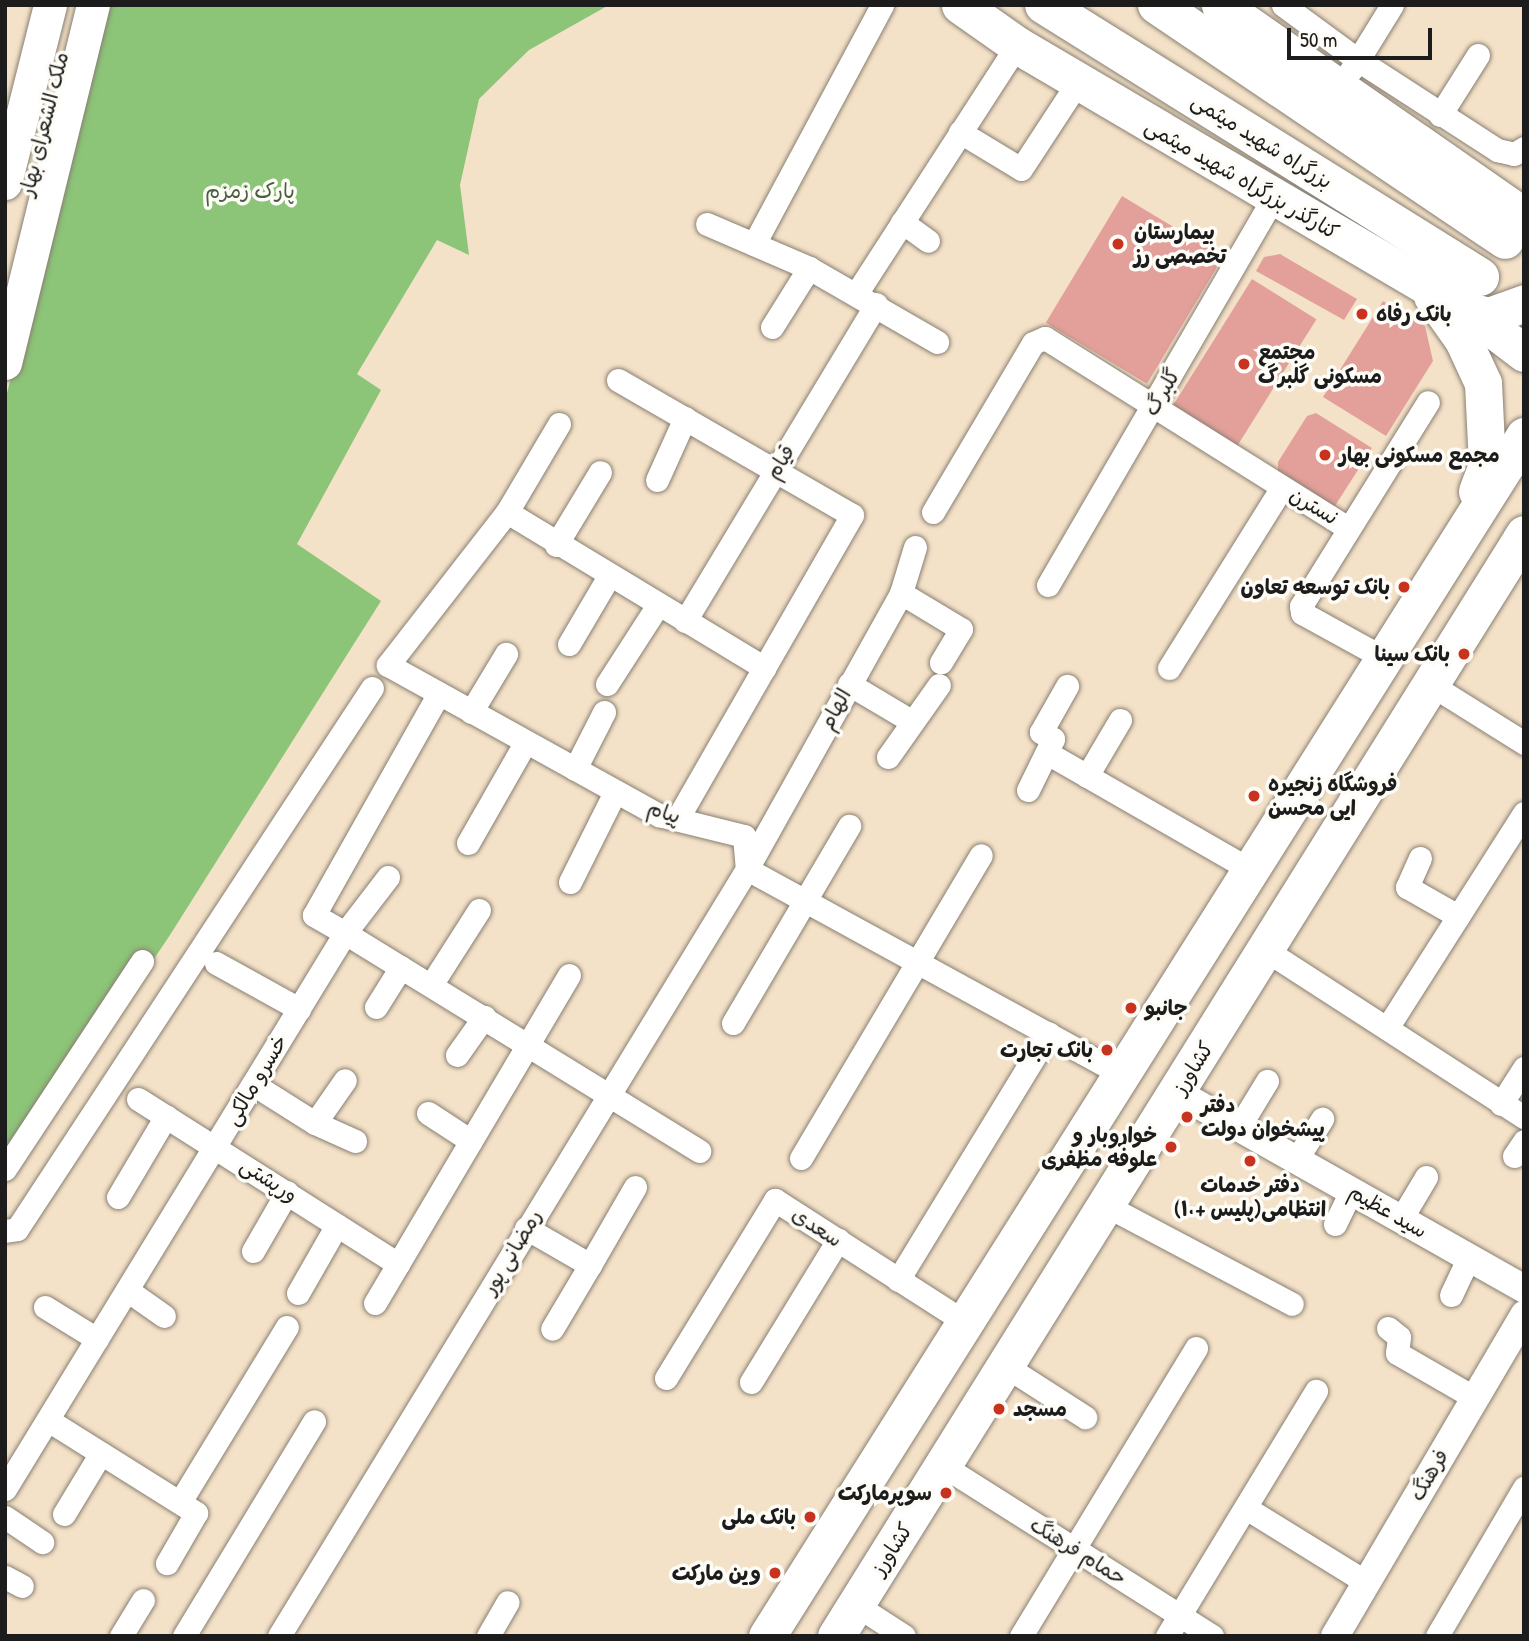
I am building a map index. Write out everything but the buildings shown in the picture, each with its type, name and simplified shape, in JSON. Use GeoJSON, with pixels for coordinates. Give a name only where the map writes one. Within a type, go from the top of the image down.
{"type":"FeatureCollection","features":[{"type":"Feature","properties":{"kind":"highway","name":"بزرگراه شهید میثمی"},"geometry":{"type":"LineString","coordinates":[[1044,5],[1474,294]]}},
{"type":"Feature","properties":{"kind":"highway"},"geometry":{"type":"LineString","coordinates":[[1157,5],[1520,214]]}},
{"type":"Feature","properties":{"kind":"main road"},"geometry":{"type":"LineString","coordinates":[[5,95],[28,5]]}},
{"type":"Feature","properties":{"kind":"main road","name":"ملک الشعرای بهار"},"geometry":{"type":"LineString","coordinates":[[5,183],[50,5]]}},
{"type":"Feature","properties":{"kind":"main road","name":"ملک الشعرای بهار"},"geometry":{"type":"LineString","coordinates":[[5,283],[74,5]]}},
{"type":"Feature","properties":{"kind":"main road"},"geometry":{"type":"LineString","coordinates":[[5,363],[93,5]]}},
{"type":"Feature","properties":{"kind":"main road","name":"کنارگذر بزرگراه شهید میثمی"},"geometry":{"type":"LineString","coordinates":[[960,5],[1017,45],[1078,82],[1423,284],[1474,294],[1524,353]]}},
{"type":"Feature","properties":{"kind":"main road"},"geometry":{"type":"LineString","coordinates":[[1220,5],[1349,72],[1520,214]]}},
{"type":"Feature","properties":{"kind":"main road"},"geometry":{"type":"LineString","coordinates":[[1423,284],[1464,340],[1483,383],[1488,465],[1458,540]]}},
{"type":"Feature","properties":{"kind":"main road"},"geometry":{"type":"LineString","coordinates":[[1474,294],[1489,316],[1524,303]]}},
{"type":"Feature","properties":{"kind":"main road"},"geometry":{"type":"LineString","coordinates":[[768,1636],[1382,657],[1524,436]]}},
{"type":"Feature","properties":{"kind":"main road"},"geometry":{"type":"LineString","coordinates":[[1459,639],[1524,514]]}},
{"type":"Feature","properties":{"kind":"main road","name":"کشاورز"},"geometry":{"type":"LineString","coordinates":[[836,1636],[1267,951],[1524,534]]}},
{"type":"Feature","properties":{"kind":"main road"},"geometry":{"type":"LineString","coordinates":[[1459,639],[1524,561]]}},
{"type":"Feature","properties":{"kind":"street"},"geometry":{"type":"LineString","coordinates":[[754,244],[882,5]]}},
{"type":"Feature","properties":{"kind":"street"},"geometry":{"type":"LineString","coordinates":[[1283,5],[1349,72],[1440,115],[1497,150],[1514,154],[1524,148]]}},
{"type":"Feature","properties":{"kind":"street"},"geometry":{"type":"LineString","coordinates":[[1349,72],[1392,5]]}},
{"type":"Feature","properties":{"kind":"street","name":"قیام"},"geometry":{"type":"LineString","coordinates":[[685,621],[776,469],[866,299],[902,222],[1017,45]]}},
{"type":"Feature","properties":{"kind":"street"},"geometry":{"type":"LineString","coordinates":[[1440,115],[1478,55]]}},
{"type":"Feature","properties":{"kind":"street"},"geometry":{"type":"LineString","coordinates":[[960,132],[1021,169],[1078,82]]}},
{"type":"Feature","properties":{"kind":"street","name":"گلبرگ"},"geometry":{"type":"LineString","coordinates":[[1048,584],[1155,405],[1273,198]]}},
{"type":"Feature","properties":{"kind":"street"},"geometry":{"type":"LineString","coordinates":[[902,222],[928,241]]}},
{"type":"Feature","properties":{"kind":"street"},"geometry":{"type":"LineString","coordinates":[[708,223],[809,268],[937,342]]}},
{"type":"Feature","properties":{"kind":"street"},"geometry":{"type":"LineString","coordinates":[[772,327],[809,268]]}},
{"type":"Feature","properties":{"kind":"street","name":"نسترن"},"geometry":{"type":"LineString","coordinates":[[933,512],[1038,339],[1155,405],[1348,527],[1301,610],[1382,657]]}},
{"type":"Feature","properties":{"kind":"street"},"geometry":{"type":"LineString","coordinates":[[618,380],[852,515],[678,817]]}},
{"type":"Feature","properties":{"kind":"street"},"geometry":{"type":"LineString","coordinates":[[1348,527],[1427,402]]}},
{"type":"Feature","properties":{"kind":"street"},"geometry":{"type":"LineString","coordinates":[[657,480],[685,418]]}},
{"type":"Feature","properties":{"kind":"street"},"geometry":{"type":"LineString","coordinates":[[559,424],[508,512],[556,545],[765,668]]}},
{"type":"Feature","properties":{"kind":"street"},"geometry":{"type":"LineString","coordinates":[[556,545],[600,472]]}},
{"type":"Feature","properties":{"kind":"street"},"geometry":{"type":"LineString","coordinates":[[1169,668],[1282,487]]}},
{"type":"Feature","properties":{"kind":"street","name":"پیام"},"geometry":{"type":"LineString","coordinates":[[508,512],[388,665],[437,697],[471,712],[524,745],[615,792],[678,817],[744,836],[747,869]]}},
{"type":"Feature","properties":{"kind":"street","name":"الهام"},"geometry":{"type":"LineString","coordinates":[[747,869],[901,593],[915,547]]}},
{"type":"Feature","properties":{"kind":"street"},"geometry":{"type":"LineString","coordinates":[[569,644],[610,576]]}},
{"type":"Feature","properties":{"kind":"street"},"geometry":{"type":"LineString","coordinates":[[901,593],[961,629],[942,662]]}},
{"type":"Feature","properties":{"kind":"street"},"geometry":{"type":"LineString","coordinates":[[607,684],[658,605]]}},
{"type":"Feature","properties":{"kind":"street"},"geometry":{"type":"LineString","coordinates":[[471,712],[506,654]]}},
{"type":"Feature","properties":{"kind":"street"},"geometry":{"type":"LineString","coordinates":[[849,684],[913,722]]}},
{"type":"Feature","properties":{"kind":"street"},"geometry":{"type":"LineString","coordinates":[[1430,684],[1524,743]]}},
{"type":"Feature","properties":{"kind":"street"},"geometry":{"type":"LineString","coordinates":[[888,757],[939,685]]}},
{"type":"Feature","properties":{"kind":"street"},"geometry":{"type":"LineString","coordinates":[[1028,790],[1049,754],[1053,739],[1041,732],[1067,686]]}},
{"type":"Feature","properties":{"kind":"street"},"geometry":{"type":"LineString","coordinates":[[5,1231],[16,1229],[372,688]]}},
{"type":"Feature","properties":{"kind":"street"},"geometry":{"type":"LineString","coordinates":[[437,697],[314,915],[699,1151]]}},
{"type":"Feature","properties":{"kind":"street"},"geometry":{"type":"LineString","coordinates":[[575,769],[604,712]]}},
{"type":"Feature","properties":{"kind":"street"},"geometry":{"type":"LineString","coordinates":[[1087,776],[1119,720]]}},
{"type":"Feature","properties":{"kind":"street"},"geometry":{"type":"LineString","coordinates":[[468,843],[524,745]]}},
{"type":"Feature","properties":{"kind":"street"},"geometry":{"type":"LineString","coordinates":[[1049,754],[1249,869]]}},
{"type":"Feature","properties":{"kind":"street"},"geometry":{"type":"LineString","coordinates":[[570,882],[615,792]]}},
{"type":"Feature","properties":{"kind":"street"},"geometry":{"type":"LineString","coordinates":[[1387,1028],[1524,813]]}},
{"type":"Feature","properties":{"kind":"street"},"geometry":{"type":"LineString","coordinates":[[733,1023],[849,826]]}},
{"type":"Feature","properties":{"kind":"street"},"geometry":{"type":"LineString","coordinates":[[801,1158],[919,966],[981,855]]}},
{"type":"Feature","properties":{"kind":"street"},"geometry":{"type":"LineString","coordinates":[[1420,858],[1407,887],[1458,916]]}},
{"type":"Feature","properties":{"kind":"street"},"geometry":{"type":"LineString","coordinates":[[747,869],[803,904],[1049,1033],[1121,1074]]}},
{"type":"Feature","properties":{"kind":"street","name":"رمضانی پور"},"geometry":{"type":"LineString","coordinates":[[279,1636],[747,869]]}},
{"type":"Feature","properties":{"kind":"street","name":"خسرو مالکی"},"geometry":{"type":"LineString","coordinates":[[5,1489],[12,1462],[48,1420],[345,933],[388,877]]}},
{"type":"Feature","properties":{"kind":"street"},"geometry":{"type":"LineString","coordinates":[[431,985],[479,910]]}},
{"type":"Feature","properties":{"kind":"street"},"geometry":{"type":"LineString","coordinates":[[1267,951],[1524,1117]]}},
{"type":"Feature","properties":{"kind":"street"},"geometry":{"type":"LineString","coordinates":[[5,1169],[142,961]]}},
{"type":"Feature","properties":{"kind":"street"},"geometry":{"type":"LineString","coordinates":[[216,963],[299,1009]]}},
{"type":"Feature","properties":{"kind":"street"},"geometry":{"type":"LineString","coordinates":[[376,1007],[401,967]]}},
{"type":"Feature","properties":{"kind":"street"},"geometry":{"type":"LineString","coordinates":[[375,1303],[569,975]]}},
{"type":"Feature","properties":{"kind":"street"},"geometry":{"type":"LineString","coordinates":[[457,1055],[484,1017]]}},
{"type":"Feature","properties":{"kind":"street"},"geometry":{"type":"LineString","coordinates":[[898,1280],[1049,1033]]}},
{"type":"Feature","properties":{"kind":"street"},"geometry":{"type":"LineString","coordinates":[[1501,1104],[1524,1068]]}},
{"type":"Feature","properties":{"kind":"street"},"geometry":{"type":"LineString","coordinates":[[315,1123],[345,1080]]}},
{"type":"Feature","properties":{"kind":"street"},"geometry":{"type":"LineString","coordinates":[[1239,1127],[1267,1081]]}},
{"type":"Feature","properties":{"kind":"street"},"geometry":{"type":"LineString","coordinates":[[253,1084],[315,1123],[355,1141]]}},
{"type":"Feature","properties":{"kind":"street","name":"سید عظیم"},"geometry":{"type":"LineString","coordinates":[[1178,1093],[1524,1289]]}},
{"type":"Feature","properties":{"kind":"street","name":"ورپشتی"},"geometry":{"type":"LineString","coordinates":[[138,1099],[398,1264]]}},
{"type":"Feature","properties":{"kind":"street"},"geometry":{"type":"LineString","coordinates":[[428,1113],[471,1141]]}},
{"type":"Feature","properties":{"kind":"street"},"geometry":{"type":"LineString","coordinates":[[118,1197],[166,1116]]}},
{"type":"Feature","properties":{"kind":"street"},"geometry":{"type":"LineString","coordinates":[[1296,1160],[1322,1119]]}},
{"type":"Feature","properties":{"kind":"street"},"geometry":{"type":"LineString","coordinates":[[1401,1219],[1426,1177]]}},
{"type":"Feature","properties":{"kind":"street"},"geometry":{"type":"LineString","coordinates":[[552,1329],[635,1187]]}},
{"type":"Feature","properties":{"kind":"street"},"geometry":{"type":"LineString","coordinates":[[1335,1224],[1351,1191]]}},
{"type":"Feature","properties":{"kind":"street"},"geometry":{"type":"LineString","coordinates":[[253,1251],[286,1192]]}},
{"type":"Feature","properties":{"kind":"street","name":"سعدی"},"geometry":{"type":"LineString","coordinates":[[666,1378],[775,1200],[965,1322]]}},
{"type":"Feature","properties":{"kind":"street"},"geometry":{"type":"LineString","coordinates":[[1107,1206],[1292,1304]]}},
{"type":"Feature","properties":{"kind":"street"},"geometry":{"type":"LineString","coordinates":[[298,1293],[337,1225]]}},
{"type":"Feature","properties":{"kind":"street"},"geometry":{"type":"LineString","coordinates":[[526,1228],[590,1265]]}},
{"type":"Feature","properties":{"kind":"street"},"geometry":{"type":"LineString","coordinates":[[751,1382],[838,1240]]}},
{"type":"Feature","properties":{"kind":"street"},"geometry":{"type":"LineString","coordinates":[[1451,1295],[1469,1257]]}},
{"type":"Feature","properties":{"kind":"street"},"geometry":{"type":"LineString","coordinates":[[127,1290],[164,1315]]}},
{"type":"Feature","properties":{"kind":"street"},"geometry":{"type":"LineString","coordinates":[[45,1307],[97,1339]]}},
{"type":"Feature","properties":{"kind":"street","name":"فرهنگ"},"geometry":{"type":"LineString","coordinates":[[1335,1636],[1524,1315]]}},
{"type":"Feature","properties":{"kind":"street"},"geometry":{"type":"LineString","coordinates":[[167,1563],[188,1508],[287,1327]]}},
{"type":"Feature","properties":{"kind":"street"},"geometry":{"type":"LineString","coordinates":[[1388,1328],[1399,1337],[1396,1353],[1475,1398]]}},
{"type":"Feature","properties":{"kind":"street"},"geometry":{"type":"LineString","coordinates":[[1021,1636],[1076,1550],[1196,1348]]}},
{"type":"Feature","properties":{"kind":"street"},"geometry":{"type":"LineString","coordinates":[[1007,1367],[1085,1417]]}},
{"type":"Feature","properties":{"kind":"street"},"geometry":{"type":"LineString","coordinates":[[1167,1636],[1316,1391]]}},
{"type":"Feature","properties":{"kind":"street"},"geometry":{"type":"LineString","coordinates":[[48,1420],[188,1508]]}},
{"type":"Feature","properties":{"kind":"street"},"geometry":{"type":"LineString","coordinates":[[184,1636],[314,1421]]}},
{"type":"Feature","properties":{"kind":"street"},"geometry":{"type":"LineString","coordinates":[[64,1514],[101,1453]]}},
{"type":"Feature","properties":{"kind":"street","name":"حمام فرهنگ"},"geometry":{"type":"LineString","coordinates":[[944,1467],[1212,1636]]}},
{"type":"Feature","properties":{"kind":"street"},"geometry":{"type":"LineString","coordinates":[[1437,1636],[1524,1488]]}},
{"type":"Feature","properties":{"kind":"street"},"geometry":{"type":"LineString","coordinates":[[1246,1508],[1366,1582]]}},
{"type":"Feature","properties":{"kind":"street"},"geometry":{"type":"LineString","coordinates":[[5,1517],[43,1542]]}},
{"type":"Feature","properties":{"kind":"street"},"geometry":{"type":"LineString","coordinates":[[121,1636],[143,1600]]}},
{"type":"Feature","properties":{"kind":"street"},"geometry":{"type":"LineString","coordinates":[[488,1636],[508,1602]]}},
{"type":"Feature","properties":{"kind":"street"},"geometry":{"type":"LineString","coordinates":[[856,1605],[904,1636]]}},
{"type":"Feature","properties":{"kind":"green space","name":"پارک زمزم"},"geometry":{"type":"Polygon","coordinates":[[[106,5],[609,5],[529,50],[479,99],[460,185],[469,255],[437,240],[357,374],[381,390],[297,544],[381,601],[170,935],[5,1181],[5,401],[106,5]]]}},
{"type":"Feature","properties":{"kind":"place","name":"بیمارستان تخصصی رز"},"geometry":{"type":"Point","coordinates":[1118,244]}},
{"type":"Feature","properties":{"kind":"place","name":"بانک رفاه"},"geometry":{"type":"Point","coordinates":[1362,314]}},
{"type":"Feature","properties":{"kind":"place","name":"مجتمع مسکونی گلبرگ"},"geometry":{"type":"Point","coordinates":[1244,364]}},
{"type":"Feature","properties":{"kind":"place","name":"مجمع مسکونی بهار"},"geometry":{"type":"Point","coordinates":[1325,455]}},
{"type":"Feature","properties":{"kind":"place","name":"بانک توسعه تعاون"},"geometry":{"type":"Point","coordinates":[1404,587]}},
{"type":"Feature","properties":{"kind":"place","name":"بانک سینا"},"geometry":{"type":"Point","coordinates":[1464,654]}},
{"type":"Feature","properties":{"kind":"place","name":"فروشگاه زنجیره ایی محسن"},"geometry":{"type":"Point","coordinates":[1254,796]}},
{"type":"Feature","properties":{"kind":"place","name":"جانبو"},"geometry":{"type":"Point","coordinates":[1131,1008]}},
{"type":"Feature","properties":{"kind":"place","name":"بانک تجارت"},"geometry":{"type":"Point","coordinates":[1107,1050]}},
{"type":"Feature","properties":{"kind":"place","name":"دفتر پیشخوان دولت"},"geometry":{"type":"Point","coordinates":[1187,1117]}},
{"type":"Feature","properties":{"kind":"place","name":"خواروبار و علوفه مظفری"},"geometry":{"type":"Point","coordinates":[1171,1147]}},
{"type":"Feature","properties":{"kind":"place","name":"دفتر خدمات انتظامی(پلیس +۱۰)"},"geometry":{"type":"Point","coordinates":[1250,1161]}},
{"type":"Feature","properties":{"kind":"place","name":"مسجد"},"geometry":{"type":"Point","coordinates":[999,1409]}},
{"type":"Feature","properties":{"kind":"place","name":"سوپرمارکت"},"geometry":{"type":"Point","coordinates":[946,1493]}},
{"type":"Feature","properties":{"kind":"place","name":"بانک ملی"},"geometry":{"type":"Point","coordinates":[810,1517]}},
{"type":"Feature","properties":{"kind":"place","name":"وین مارکت"},"geometry":{"type":"Point","coordinates":[775,1573]}}]}
